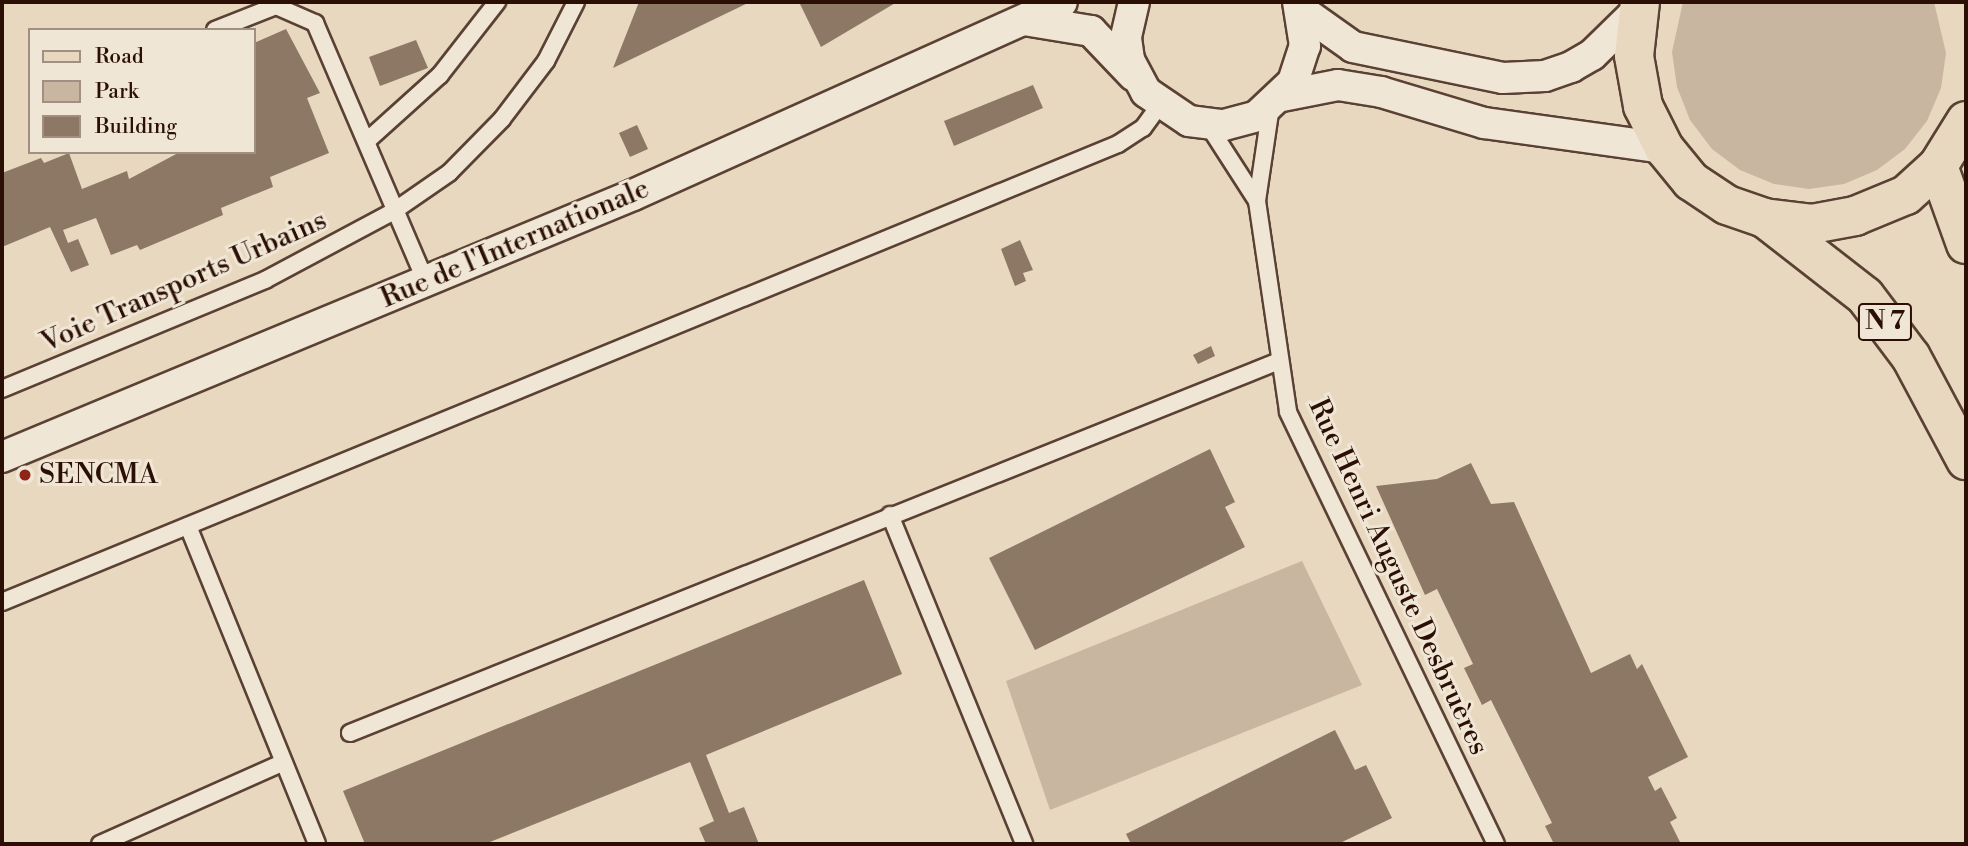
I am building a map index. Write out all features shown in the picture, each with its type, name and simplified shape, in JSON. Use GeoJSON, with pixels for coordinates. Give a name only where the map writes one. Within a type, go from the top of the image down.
{"type":"FeatureCollection","features":[{"type":"Feature","properties":{"kind":"main road"},"geometry":{"type":"LineString","coordinates":[[1638,6],[1634,56],[1643,106],[1664,148],[1691,181],[1727,205],[1765,218],[1812,224],[1855,216],[1906,195],[1938,166],[1966,121]]}},
{"type":"Feature","properties":{"kind":"main road"},"geometry":{"type":"LineString","coordinates":[[1938,166],[1966,244]]}},
{"type":"Feature","properties":{"kind":"main road","name":"N 7"},"geometry":{"type":"LineString","coordinates":[[1765,218],[1865,296],[1911,357],[1966,460]]}},
{"type":"Feature","properties":{"kind":"street","name":"Rue de l'Internationale"},"geometry":{"type":"LineString","coordinates":[[2,457],[426,282],[1062,2]]}},
{"type":"Feature","properties":{"kind":"street"},"geometry":{"type":"LineString","coordinates":[[1134,2],[1126,38],[1138,80]]}},
{"type":"Feature","properties":{"kind":"street"},"geometry":{"type":"LineString","coordinates":[[1299,6],[1353,47],[1503,78],[1545,76],[1571,67],[1592,55],[1638,6]]}},
{"type":"Feature","properties":{"kind":"street"},"geometry":{"type":"LineString","coordinates":[[1276,101],[1301,65],[1299,6]]}},
{"type":"Feature","properties":{"kind":"street"},"geometry":{"type":"LineString","coordinates":[[1024,20],[1091,31],[1160,105],[1208,125],[1241,121],[1276,101],[1338,85],[1381,92],[1484,123],[1664,148]]}},
{"type":"Feature","properties":{"kind":"lane"},"geometry":{"type":"LineString","coordinates":[[369,139],[440,75],[496,2]]}},
{"type":"Feature","properties":{"kind":"lane","name":"Voie Transports Urbains"},"geometry":{"type":"LineString","coordinates":[[2,389],[265,280],[394,211],[449,173],[502,119],[546,61],[576,2]]}},
{"type":"Feature","properties":{"kind":"lane"},"geometry":{"type":"LineString","coordinates":[[220,28],[276,6],[315,23],[369,139],[394,211],[426,282]]}},
{"type":"Feature","properties":{"kind":"lane","name":"Rue Henri Auguste Desbruères"},"geometry":{"type":"LineString","coordinates":[[1276,101],[1257,201],[1288,412],[1495,844]]}},
{"type":"Feature","properties":{"kind":"lane"},"geometry":{"type":"LineString","coordinates":[[2,602],[1118,144],[1143,128],[1160,105]]}},
{"type":"Feature","properties":{"kind":"lane","name":"Rue Henri Auguste Desbruères"},"geometry":{"type":"LineString","coordinates":[[1208,125],[1257,201]]}},
{"type":"Feature","properties":{"kind":"lane"},"geometry":{"type":"LineString","coordinates":[[350,733],[1279,360]]}},
{"type":"Feature","properties":{"kind":"lane"},"geometry":{"type":"LineString","coordinates":[[890,515],[1024,844]]}},
{"type":"Feature","properties":{"kind":"lane"},"geometry":{"type":"LineString","coordinates":[[188,526],[317,844]]}},
{"type":"Feature","properties":{"kind":"lane"},"geometry":{"type":"LineString","coordinates":[[100,844],[284,762]]}},
{"type":"Feature","properties":{"kind":"green space"},"geometry":{"type":"Polygon","coordinates":[[[1683,2],[1934,2],[1946,53],[1941,88],[1927,121],[1905,149],[1877,170],[1844,184],[1809,189],[1774,184],[1740,170],[1712,149],[1690,120],[1677,87],[1672,52],[1683,2]]]}},
{"type":"Feature","properties":{"kind":"green space"},"geometry":{"type":"Polygon","coordinates":[[[1302,561],[1362,685],[1050,810],[1006,681],[1302,561]]]}},
{"type":"Feature","properties":{"kind":"building"},"geometry":{"type":"Polygon","coordinates":[[[639,2],[750,2],[613,68],[639,2]]]}},
{"type":"Feature","properties":{"kind":"building"},"geometry":{"type":"Polygon","coordinates":[[[799,2],[897,2],[821,47],[799,2]]]}},
{"type":"Feature","properties":{"kind":"building"},"geometry":{"type":"Polygon","coordinates":[[[286,29],[320,93],[307,98],[329,153],[270,177],[273,187],[221,208],[223,215],[140,250],[137,245],[111,255],[96,218],[63,230],[68,243],[78,239],[89,265],[71,272],[50,227],[2,247],[2,173],[41,158],[44,163],[69,154],[82,189],[127,171],[129,179],[176,154],[256,154],[256,42],[286,29]]]}},
{"type":"Feature","properties":{"kind":"building"},"geometry":{"type":"Polygon","coordinates":[[[416,40],[428,68],[380,86],[369,57],[416,40]]]}},
{"type":"Feature","properties":{"kind":"building"},"geometry":{"type":"Polygon","coordinates":[[[1033,85],[1043,108],[954,146],[944,121],[1033,85]]]}},
{"type":"Feature","properties":{"kind":"building"},"geometry":{"type":"Polygon","coordinates":[[[637,125],[648,149],[630,157],[619,133],[637,125]]]}},
{"type":"Feature","properties":{"kind":"building"},"geometry":{"type":"Polygon","coordinates":[[[1020,240],[1033,270],[1023,273],[1026,281],[1015,286],[1001,249],[1020,240]]]}},
{"type":"Feature","properties":{"kind":"building"},"geometry":{"type":"Polygon","coordinates":[[[1211,346],[1215,356],[1198,364],[1193,355],[1211,346]]]}},
{"type":"Feature","properties":{"kind":"building"},"geometry":{"type":"Polygon","coordinates":[[[1210,449],[1235,502],[1225,507],[1245,547],[1035,650],[989,558],[1210,449]]]}},
{"type":"Feature","properties":{"kind":"building"},"geometry":{"type":"Polygon","coordinates":[[[1471,463],[1491,504],[1514,502],[1591,673],[1630,654],[1637,669],[1642,664],[1688,757],[1648,777],[1655,791],[1661,787],[1677,818],[1670,822],[1681,844],[1554,844],[1545,826],[1552,823],[1491,700],[1482,705],[1464,668],[1473,664],[1437,589],[1425,595],[1376,486],[1437,479],[1471,463]]]}},
{"type":"Feature","properties":{"kind":"building"},"geometry":{"type":"Polygon","coordinates":[[[864,580],[902,674],[706,755],[729,813],[744,807],[759,844],[706,844],[699,828],[714,821],[690,762],[485,844],[365,844],[343,791],[864,580]]]}},
{"type":"Feature","properties":{"kind":"building"},"geometry":{"type":"Polygon","coordinates":[[[1335,730],[1355,770],[1366,765],[1392,818],[1338,844],[1131,844],[1126,834],[1335,730]]]}},
{"type":"Feature","properties":{"kind":"place","name":"SENCMA"},"geometry":{"type":"Point","coordinates":[25,475]}}]}
